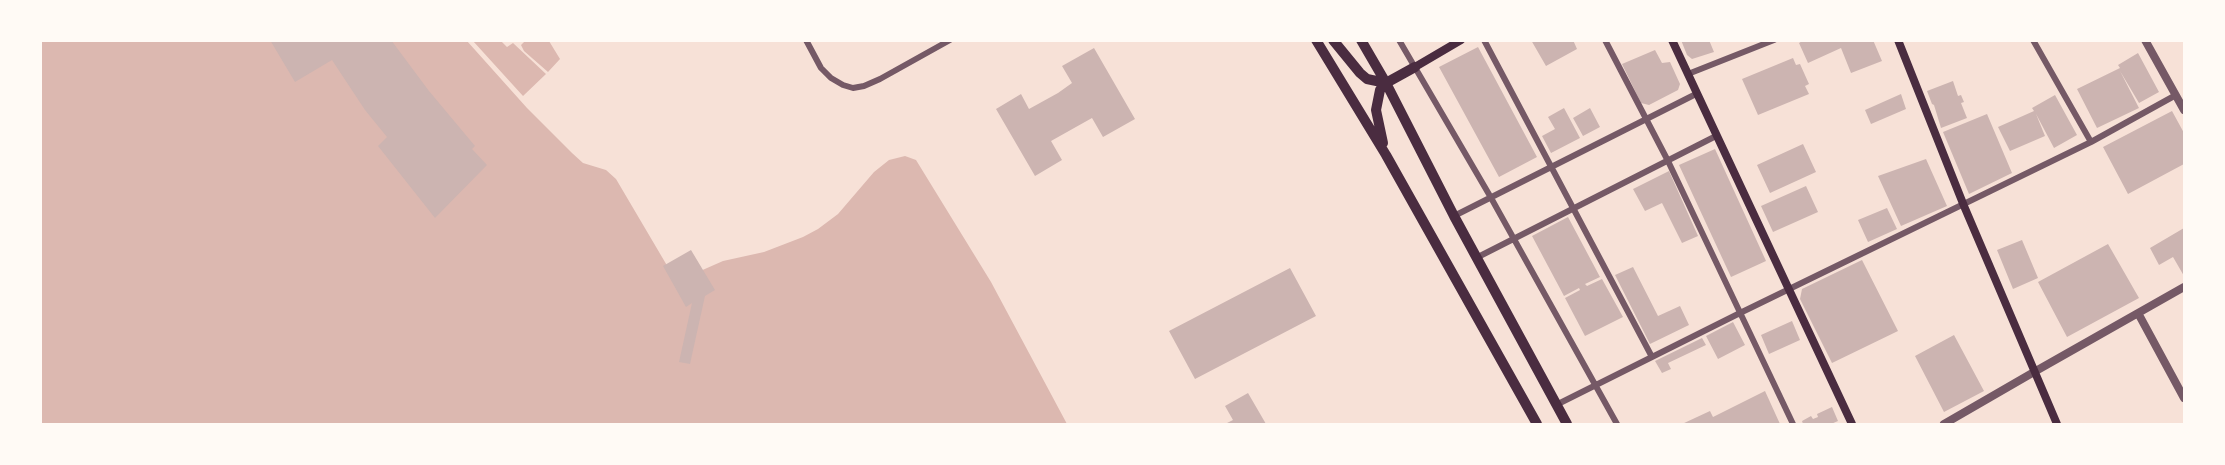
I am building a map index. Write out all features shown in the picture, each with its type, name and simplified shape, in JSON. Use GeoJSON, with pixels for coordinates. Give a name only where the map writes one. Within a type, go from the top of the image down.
{"type":"FeatureCollection","features":[{"type":"Feature","properties":{"kind":"highway"},"geometry":{"type":"LineString","coordinates":[[1316,40],[1386,155],[1537,424]]}},
{"type":"Feature","properties":{"kind":"highway"},"geometry":{"type":"LineString","coordinates":[[1333,40],[1367,79],[1386,83]]}},
{"type":"Feature","properties":{"kind":"highway"},"geometry":{"type":"LineString","coordinates":[[1361,40],[1567,424]]}},
{"type":"Feature","properties":{"kind":"highway"},"geometry":{"type":"LineString","coordinates":[[1386,155],[1376,110],[1380,90],[1386,83],[1415,67]]}},
{"type":"Feature","properties":{"kind":"main road"},"geometry":{"type":"LineString","coordinates":[[1415,67],[1461,40]]}},
{"type":"Feature","properties":{"kind":"main road"},"geometry":{"type":"LineString","coordinates":[[1672,40],[1852,424]]}},
{"type":"Feature","properties":{"kind":"main road"},"geometry":{"type":"LineString","coordinates":[[1898,40],[1964,206],[2056,424]]}},
{"type":"Feature","properties":{"kind":"street"},"geometry":{"type":"LineString","coordinates":[[806,40],[821,68],[831,78],[853,88],[880,79],[950,40]]}},
{"type":"Feature","properties":{"kind":"street"},"geometry":{"type":"LineString","coordinates":[[1399,40],[1490,196],[1617,424]]}},
{"type":"Feature","properties":{"kind":"street"},"geometry":{"type":"LineString","coordinates":[[1484,40],[1652,357]]}},
{"type":"Feature","properties":{"kind":"street"},"geometry":{"type":"LineString","coordinates":[[1605,40],[1668,161],[1793,424]]}},
{"type":"Feature","properties":{"kind":"street"},"geometry":{"type":"LineString","coordinates":[[1688,74],[1774,40]]}},
{"type":"Feature","properties":{"kind":"street"},"geometry":{"type":"LineString","coordinates":[[2033,40],[2091,142]]}},
{"type":"Feature","properties":{"kind":"street"},"geometry":{"type":"LineString","coordinates":[[2145,40],[2184,110]]}},
{"type":"Feature","properties":{"kind":"street"},"geometry":{"type":"LineString","coordinates":[[1454,216],[1696,94]]}},
{"type":"Feature","properties":{"kind":"street"},"geometry":{"type":"LineString","coordinates":[[1556,405],[1788,289],[1964,206],[2176,96]]}},
{"type":"Feature","properties":{"kind":"street"},"geometry":{"type":"LineString","coordinates":[[1476,258],[1716,136]]}},
{"type":"Feature","properties":{"kind":"street"},"geometry":{"type":"LineString","coordinates":[[1944,424],[2184,287]]}},
{"type":"Feature","properties":{"kind":"street"},"geometry":{"type":"LineString","coordinates":[[2138,313],[2184,398]]}},
{"type":"Feature","properties":{"kind":"shaded area"},"geometry":{"type":"Polygon","coordinates":[[[526,40],[549,41],[560,59],[548,72],[524,51],[521,45],[526,40]]]}},
{"type":"Feature","properties":{"kind":"shaded area"},"geometry":{"type":"Polygon","coordinates":[[[40,41],[467,41],[527,108],[572,153],[583,163],[606,170],[616,179],[672,274],[698,272],[723,261],[764,252],[803,237],[838,214],[874,172],[889,160],[905,156],[916,160],[991,282],[1067,424],[41,424],[40,41]]]}},
{"type":"Feature","properties":{"kind":"shaded area"},"geometry":{"type":"Polygon","coordinates":[[[473,41],[501,41],[507,47],[513,43],[546,74],[523,96],[473,41]]]}},
{"type":"Feature","properties":{"kind":"building"},"geometry":{"type":"Polygon","coordinates":[[[270,40],[391,40],[429,91],[475,146],[472,149],[487,165],[435,218],[378,146],[387,137],[365,110],[332,60],[295,82],[270,40]]]}},
{"type":"Feature","properties":{"kind":"building"},"geometry":{"type":"Polygon","coordinates":[[[1531,40],[1573,40],[1577,49],[1546,66],[1531,40]]]}},
{"type":"Feature","properties":{"kind":"building"},"geometry":{"type":"Polygon","coordinates":[[[1681,40],[1709,40],[1714,52],[1692,59],[1687,55],[1681,40]]]}},
{"type":"Feature","properties":{"kind":"building"},"geometry":{"type":"Polygon","coordinates":[[[1804,40],[1873,40],[1882,61],[1851,73],[1841,48],[1808,63],[1799,43],[1804,40]]]}},
{"type":"Feature","properties":{"kind":"building"},"geometry":{"type":"Polygon","coordinates":[[[1478,47],[1537,157],[1499,177],[1439,67],[1478,47]]]}},
{"type":"Feature","properties":{"kind":"building"},"geometry":{"type":"Polygon","coordinates":[[[1094,48],[1135,119],[1103,137],[1092,118],[1051,141],[1062,160],[1035,176],[996,109],[1021,94],[1029,109],[1058,93],[1072,83],[1062,66],[1094,48]]]}},
{"type":"Feature","properties":{"kind":"building"},"geometry":{"type":"Polygon","coordinates":[[[1655,50],[1662,63],[1670,62],[1680,84],[1678,90],[1649,105],[1641,103],[1622,64],[1655,50]]]}},
{"type":"Feature","properties":{"kind":"building"},"geometry":{"type":"Polygon","coordinates":[[[2138,53],[2159,92],[2139,103],[2120,71],[2139,108],[2097,128],[2077,89],[2120,68],[2118,65],[2138,53]]]}},
{"type":"Feature","properties":{"kind":"building"},"geometry":{"type":"Polygon","coordinates":[[[1793,58],[1796,65],[1800,64],[1809,84],[1805,86],[1809,94],[1758,115],[1742,79],[1793,58]]]}},
{"type":"Feature","properties":{"kind":"building"},"geometry":{"type":"Polygon","coordinates":[[[1953,81],[1958,96],[1961,95],[1964,102],[1961,103],[1967,118],[1941,128],[1927,91],[1953,81]]]}},
{"type":"Feature","properties":{"kind":"building"},"geometry":{"type":"Polygon","coordinates":[[[1901,94],[1906,109],[1871,124],[1865,110],[1901,94]]]}},
{"type":"Feature","properties":{"kind":"building"},"geometry":{"type":"Polygon","coordinates":[[[2055,95],[2077,135],[2054,148],[2036,114],[2045,136],[2010,151],[1998,127],[2034,111],[2032,108],[2055,95]]]}},
{"type":"Feature","properties":{"kind":"building"},"geometry":{"type":"Polygon","coordinates":[[[1564,108],[1580,138],[1551,153],[1542,136],[1555,129],[1548,117],[1564,108]]]}},
{"type":"Feature","properties":{"kind":"building"},"geometry":{"type":"Polygon","coordinates":[[[1590,108],[1600,127],[1583,136],[1573,118],[1590,108]]]}},
{"type":"Feature","properties":{"kind":"building"},"geometry":{"type":"Polygon","coordinates":[[[2172,111],[2184,133],[2184,164],[2128,194],[2103,147],[2172,111]]]}},
{"type":"Feature","properties":{"kind":"building"},"geometry":{"type":"Polygon","coordinates":[[[1987,114],[2012,173],[1969,194],[1943,132],[1987,114]]]}},
{"type":"Feature","properties":{"kind":"building"},"geometry":{"type":"Polygon","coordinates":[[[1803,144],[1816,172],[1770,193],[1757,165],[1803,144]]]}},
{"type":"Feature","properties":{"kind":"building"},"geometry":{"type":"Polygon","coordinates":[[[1715,149],[1766,261],[1731,277],[1679,165],[1715,149]]]}},
{"type":"Feature","properties":{"kind":"building"},"geometry":{"type":"Polygon","coordinates":[[[1926,159],[1947,206],[1901,226],[1878,176],[1926,159]]]}},
{"type":"Feature","properties":{"kind":"building"},"geometry":{"type":"Polygon","coordinates":[[[1669,171],[1698,236],[1682,243],[1662,203],[1645,211],[1633,189],[1669,171]]]}},
{"type":"Feature","properties":{"kind":"building"},"geometry":{"type":"Polygon","coordinates":[[[1806,186],[1818,212],[1773,232],[1761,206],[1806,186]]]}},
{"type":"Feature","properties":{"kind":"building"},"geometry":{"type":"Polygon","coordinates":[[[1887,208],[1897,229],[1868,242],[1858,220],[1887,208]]]}},
{"type":"Feature","properties":{"kind":"building"},"geometry":{"type":"Polygon","coordinates":[[[1568,217],[1600,277],[1585,284],[1587,286],[1602,279],[1623,317],[1585,336],[1565,298],[1580,290],[1579,288],[1564,296],[1532,236],[1568,217]]]}},
{"type":"Feature","properties":{"kind":"building"},"geometry":{"type":"Polygon","coordinates":[[[2184,228],[2184,276],[2173,257],[2159,265],[2150,248],[2184,228]]]}},
{"type":"Feature","properties":{"kind":"building"},"geometry":{"type":"Polygon","coordinates":[[[2022,240],[2038,278],[2013,289],[1997,250],[2022,240]]]}},
{"type":"Feature","properties":{"kind":"building"},"geometry":{"type":"Polygon","coordinates":[[[2108,244],[2139,298],[2067,337],[2038,282],[2108,244]]]}},
{"type":"Feature","properties":{"kind":"building"},"geometry":{"type":"Polygon","coordinates":[[[691,250],[715,290],[705,296],[690,364],[679,362],[692,303],[686,307],[663,266],[691,250]]]}},
{"type":"Feature","properties":{"kind":"building"},"geometry":{"type":"Polygon","coordinates":[[[1862,260],[1898,331],[1832,363],[1800,299],[1802,289],[1862,260]]]}},
{"type":"Feature","properties":{"kind":"building"},"geometry":{"type":"Polygon","coordinates":[[[1633,267],[1658,316],[1680,306],[1689,325],[1650,344],[1615,275],[1633,267]]]}},
{"type":"Feature","properties":{"kind":"building"},"geometry":{"type":"Polygon","coordinates":[[[1290,268],[1316,316],[1195,379],[1169,331],[1290,268]]]}},
{"type":"Feature","properties":{"kind":"building"},"geometry":{"type":"Polygon","coordinates":[[[1792,321],[1800,340],[1769,354],[1761,335],[1792,321]]]}},
{"type":"Feature","properties":{"kind":"building"},"geometry":{"type":"Polygon","coordinates":[[[1733,322],[1745,345],[1718,359],[1706,336],[1733,322]]]}},
{"type":"Feature","properties":{"kind":"building"},"geometry":{"type":"Polygon","coordinates":[[[1954,335],[1984,391],[1944,412],[1915,356],[1954,335]]]}},
{"type":"Feature","properties":{"kind":"building"},"geometry":{"type":"Polygon","coordinates":[[[1702,338],[1706,345],[1668,363],[1671,369],[1662,373],[1655,361],[1702,338]]]}},
{"type":"Feature","properties":{"kind":"building"},"geometry":{"type":"Polygon","coordinates":[[[1765,391],[1780,424],[1682,424],[1710,411],[1713,417],[1765,391]]]}},
{"type":"Feature","properties":{"kind":"building"},"geometry":{"type":"Polygon","coordinates":[[[1248,393],[1266,424],[1228,424],[1233,420],[1225,406],[1248,393]]]}},
{"type":"Feature","properties":{"kind":"building"},"geometry":{"type":"Polygon","coordinates":[[[1832,407],[1838,421],[1831,424],[1803,424],[1802,421],[1811,416],[1813,419],[1818,417],[1817,414],[1832,407]]]}}]}
